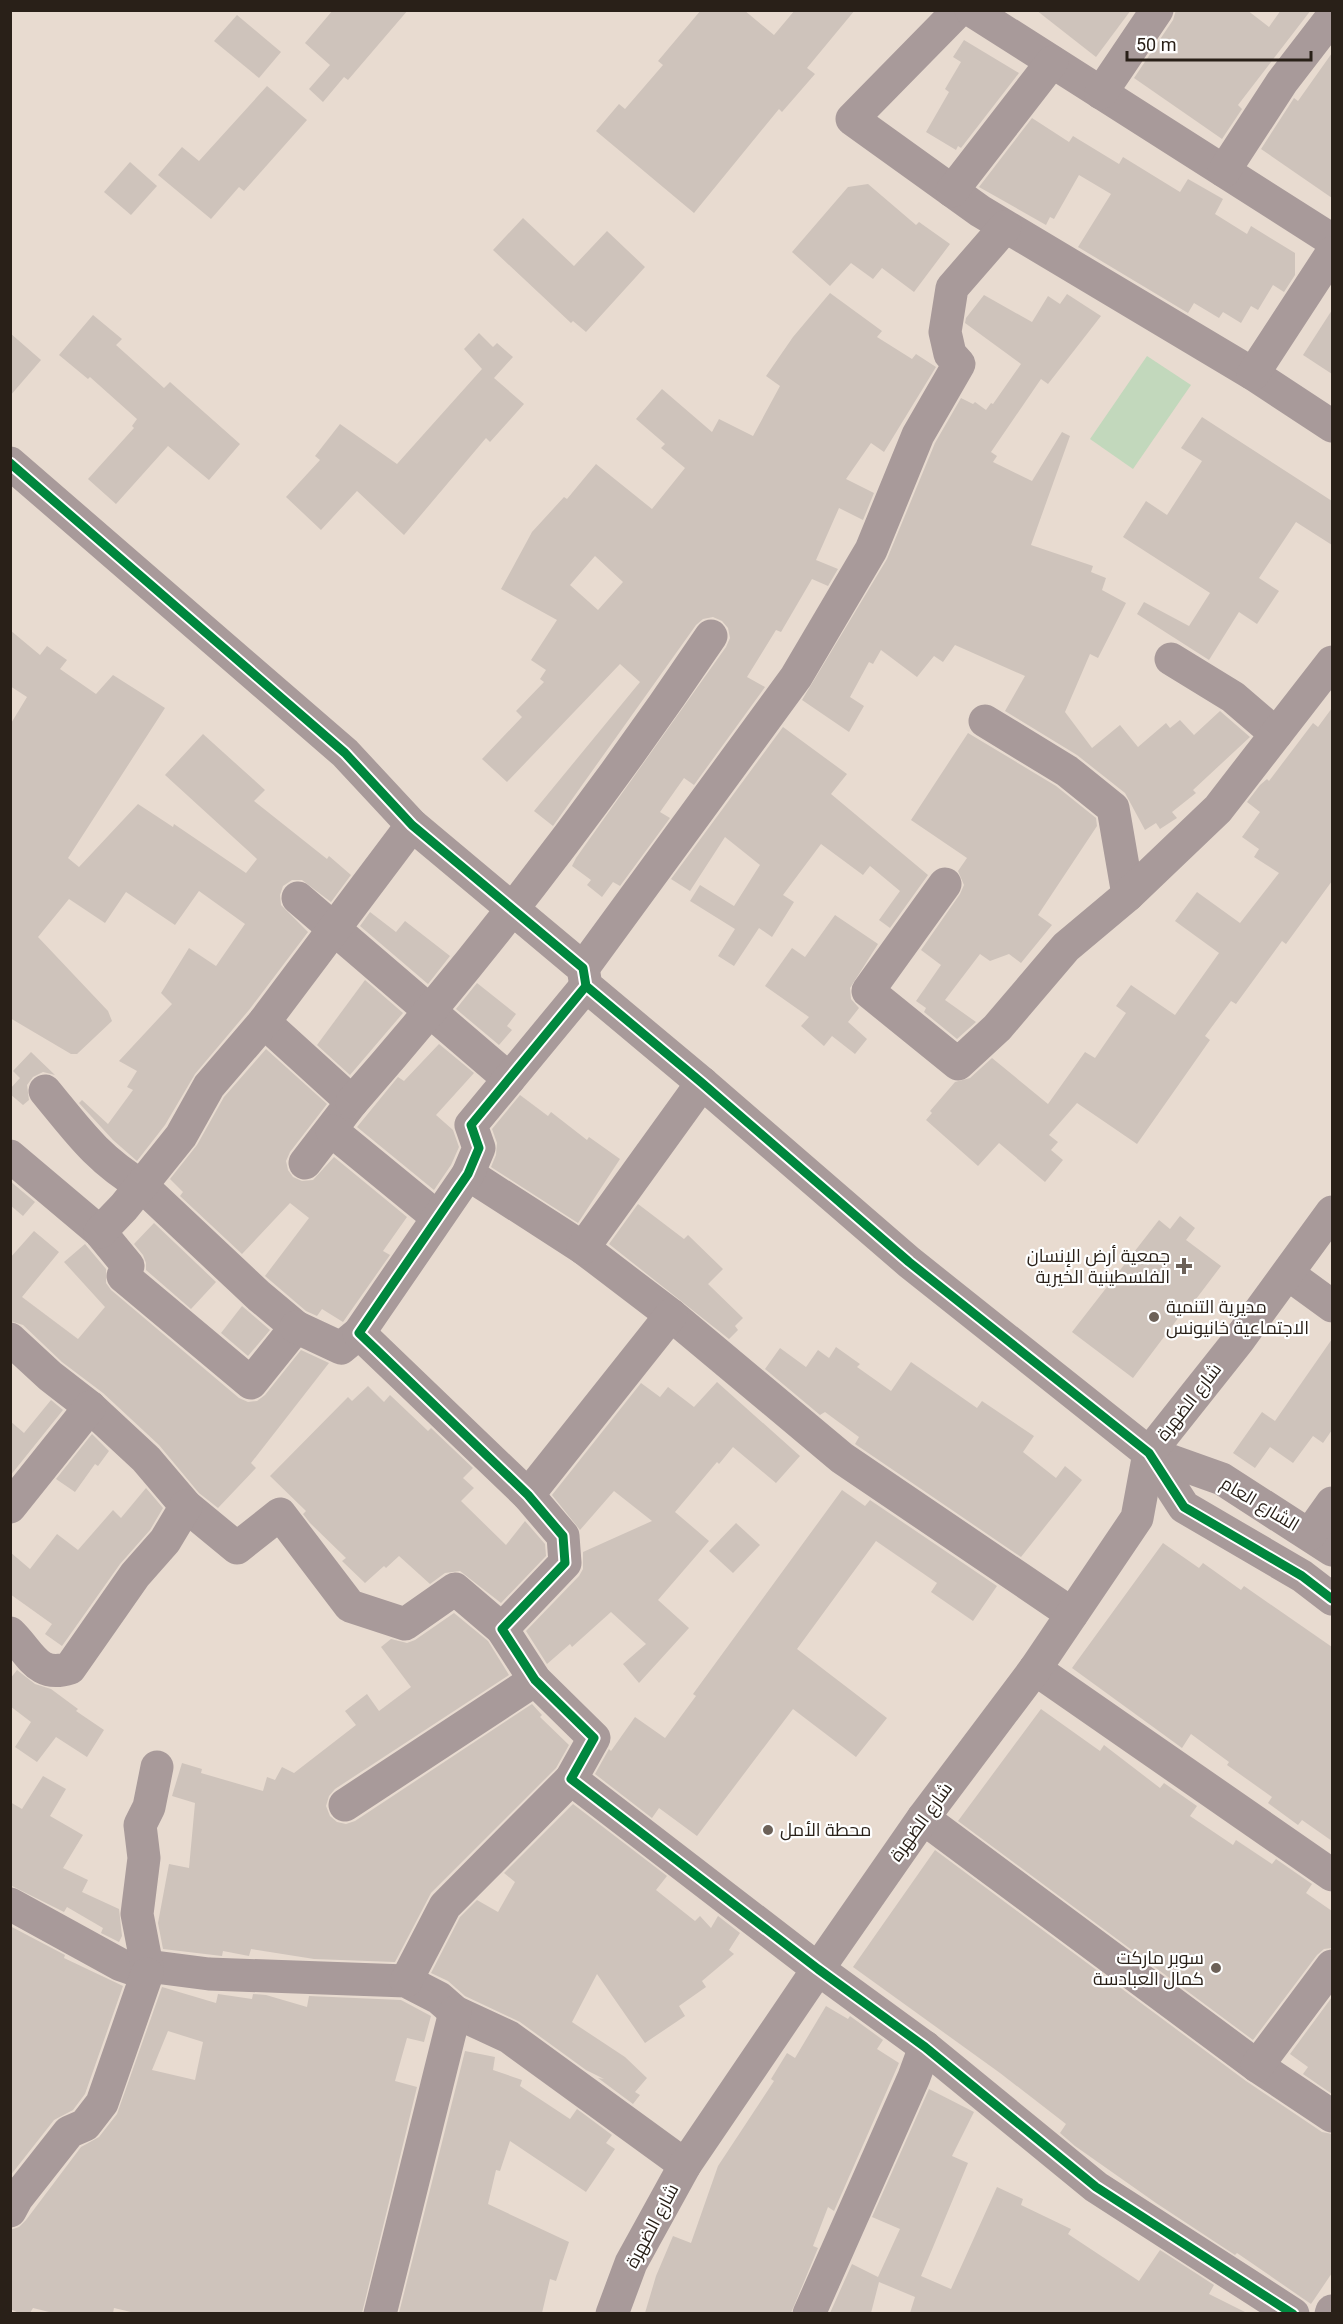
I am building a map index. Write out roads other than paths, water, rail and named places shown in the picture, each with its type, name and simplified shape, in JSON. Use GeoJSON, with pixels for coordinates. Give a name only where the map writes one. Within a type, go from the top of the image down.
{"type":"FeatureCollection","features":[{"type":"Feature","properties":{"kind":"street"},"geometry":{"type":"LineString","coordinates":[[959,10],[852,119],[1005,227],[1253,374],[1332,426]]}},
{"type":"Feature","properties":{"kind":"street"},"geometry":{"type":"LineString","coordinates":[[970,10],[1332,240]]}},
{"type":"Feature","properties":{"kind":"street"},"geometry":{"type":"LineString","coordinates":[[1101,93],[1157,10]]}},
{"type":"Feature","properties":{"kind":"street"},"geometry":{"type":"LineString","coordinates":[[1224,171],[1282,82],[1332,17]]}},
{"type":"Feature","properties":{"kind":"street"},"geometry":{"type":"LineString","coordinates":[[952,191],[1052,62]]}},
{"type":"Feature","properties":{"kind":"street"},"geometry":{"type":"LineString","coordinates":[[45,1091],[89,1147],[119,1172],[142,1186],[243,1281],[296,1327],[341,1348],[360,1333],[437,1216],[468,1174],[478,1148],[471,1125],[509,1079],[584,977],[795,677],[871,550],[918,435],[959,364],[950,354],[945,332],[952,288],[1005,227]]}},
{"type":"Feature","properties":{"kind":"street"},"geometry":{"type":"LineString","coordinates":[[1253,374],[1332,253]]}},
{"type":"Feature","properties":{"kind":"street"},"geometry":{"type":"LineString","coordinates":[[10,463],[345,753],[412,825],[513,910],[702,1083],[909,1262],[1149,1453],[1184,1507],[1302,1576],[1332,1599]]}},
{"type":"Feature","properties":{"kind":"street"},"geometry":{"type":"LineString","coordinates":[[305,1163],[332,1131],[352,1102],[430,1014],[513,910],[605,790],[711,636]]}},
{"type":"Feature","properties":{"kind":"street"},"geometry":{"type":"LineString","coordinates":[[1171,659],[1233,697],[1276,734]]}},
{"type":"Feature","properties":{"kind":"street"},"geometry":{"type":"LineString","coordinates":[[945,884],[868,991],[958,1064],[996,1028],[1066,947],[1128,895],[1218,809],[1332,662]]}},
{"type":"Feature","properties":{"kind":"street"},"geometry":{"type":"LineString","coordinates":[[985,721],[1066,771],[1113,808],[1128,895]]}},
{"type":"Feature","properties":{"kind":"street"},"geometry":{"type":"LineString","coordinates":[[100,1232],[142,1186],[181,1136],[209,1086],[264,1022],[332,928],[412,825]]}},
{"type":"Feature","properties":{"kind":"street"},"geometry":{"type":"LineString","coordinates":[[298,898],[430,1014],[509,1079]]}},
{"type":"Feature","properties":{"kind":"street"},"geometry":{"type":"LineString","coordinates":[[264,1022],[352,1102]]}},
{"type":"Feature","properties":{"kind":"street"},"geometry":{"type":"LineString","coordinates":[[583,1248],[702,1083]]}},
{"type":"Feature","properties":{"kind":"street"},"geometry":{"type":"LineString","coordinates":[[332,1131],[437,1216]]}},
{"type":"Feature","properties":{"kind":"street"},"geometry":{"type":"LineString","coordinates":[[10,1156],[100,1232],[128,1266],[123,1276],[251,1383],[296,1327]]}},
{"type":"Feature","properties":{"kind":"street"},"geometry":{"type":"LineString","coordinates":[[468,1174],[583,1248],[671,1315],[842,1458],[1072,1614]]}},
{"type":"Feature","properties":{"kind":"street","name":"شارع الضهرة"},"geometry":{"type":"LineString","coordinates":[[612,2313],[631,2263],[685,2164],[923,1818],[1035,1670],[1137,1518],[1149,1453],[1238,1341],[1332,1212]]}},
{"type":"Feature","properties":{"kind":"street"},"geometry":{"type":"LineString","coordinates":[[1288,1274],[1332,1306]]}},
{"type":"Feature","properties":{"kind":"street"},"geometry":{"type":"LineString","coordinates":[[528,1495],[671,1315]]}},
{"type":"Feature","properties":{"kind":"street"},"geometry":{"type":"LineString","coordinates":[[360,1333],[528,1495],[563,1536],[565,1563],[502,1629]]}},
{"type":"Feature","properties":{"kind":"street"},"geometry":{"type":"LineString","coordinates":[[10,1339],[50,1377],[90,1407],[146,1459],[186,1506],[237,1548],[280,1514],[350,1606],[405,1624],[455,1589],[502,1629],[535,1680],[594,1738],[571,1779],[445,1906],[406,1981]]}},
{"type":"Feature","properties":{"kind":"street"},"geometry":{"type":"LineString","coordinates":[[10,1507],[90,1407]]}},
{"type":"Feature","properties":{"kind":"street","name":"الشارع العام"},"geometry":{"type":"LineString","coordinates":[[1149,1453],[1222,1479],[1321,1542]]}},
{"type":"Feature","properties":{"kind":"street"},"geometry":{"type":"LineString","coordinates":[[1321,1542],[1332,1503]]}},
{"type":"Feature","properties":{"kind":"street"},"geometry":{"type":"LineString","coordinates":[[10,1633],[46,1671],[55,1673],[70,1668],[135,1575],[165,1541],[186,1506]]}},
{"type":"Feature","properties":{"kind":"street"},"geometry":{"type":"LineString","coordinates":[[1035,1670],[1332,1875]]}},
{"type":"Feature","properties":{"kind":"street"},"geometry":{"type":"LineString","coordinates":[[345,1805],[535,1680]]}},
{"type":"Feature","properties":{"kind":"street"},"geometry":{"type":"LineString","coordinates":[[10,2211],[69,2132],[85,2125],[102,2103],[147,1970],[137,1914],[144,1858],[140,1825],[149,1807],[157,1767]]}},
{"type":"Feature","properties":{"kind":"street"},"geometry":{"type":"LineString","coordinates":[[571,1779],[818,1969],[925,2047],[1096,2187],[1293,2313]]}},
{"type":"Feature","properties":{"kind":"street"},"geometry":{"type":"LineString","coordinates":[[923,1818],[1257,2066],[1332,2116]]}},
{"type":"Feature","properties":{"kind":"street"},"geometry":{"type":"LineString","coordinates":[[10,1905],[121,1965],[147,1970],[406,1981],[439,1998],[455,2012],[509,2037],[685,2164]]}},
{"type":"Feature","properties":{"kind":"street"},"geometry":{"type":"LineString","coordinates":[[1257,2066],[1332,1966]]}},
{"type":"Feature","properties":{"kind":"street"},"geometry":{"type":"LineString","coordinates":[[380,2313],[455,2012]]}},
{"type":"Feature","properties":{"kind":"street"},"geometry":{"type":"LineString","coordinates":[[809,2313],[914,2077],[925,2047]]}},
{"type":"Feature","properties":{"kind":"place","name":"جمعية أرض الإنسان الفلسطينية الخيرية"},"geometry":{"type":"Point","coordinates":[1184,1266]}},
{"type":"Feature","properties":{"kind":"place","name":"مديرية التنمية الاجتماعية خانيونس"},"geometry":{"type":"Point","coordinates":[1154,1317]}},
{"type":"Feature","properties":{"kind":"place","name":"محطة الأمل"},"geometry":{"type":"Point","coordinates":[768,1830]}},
{"type":"Feature","properties":{"kind":"place","name":"سوبر ماركت كمال العبادسة"},"geometry":{"type":"Point","coordinates":[1216,1968]}}]}
